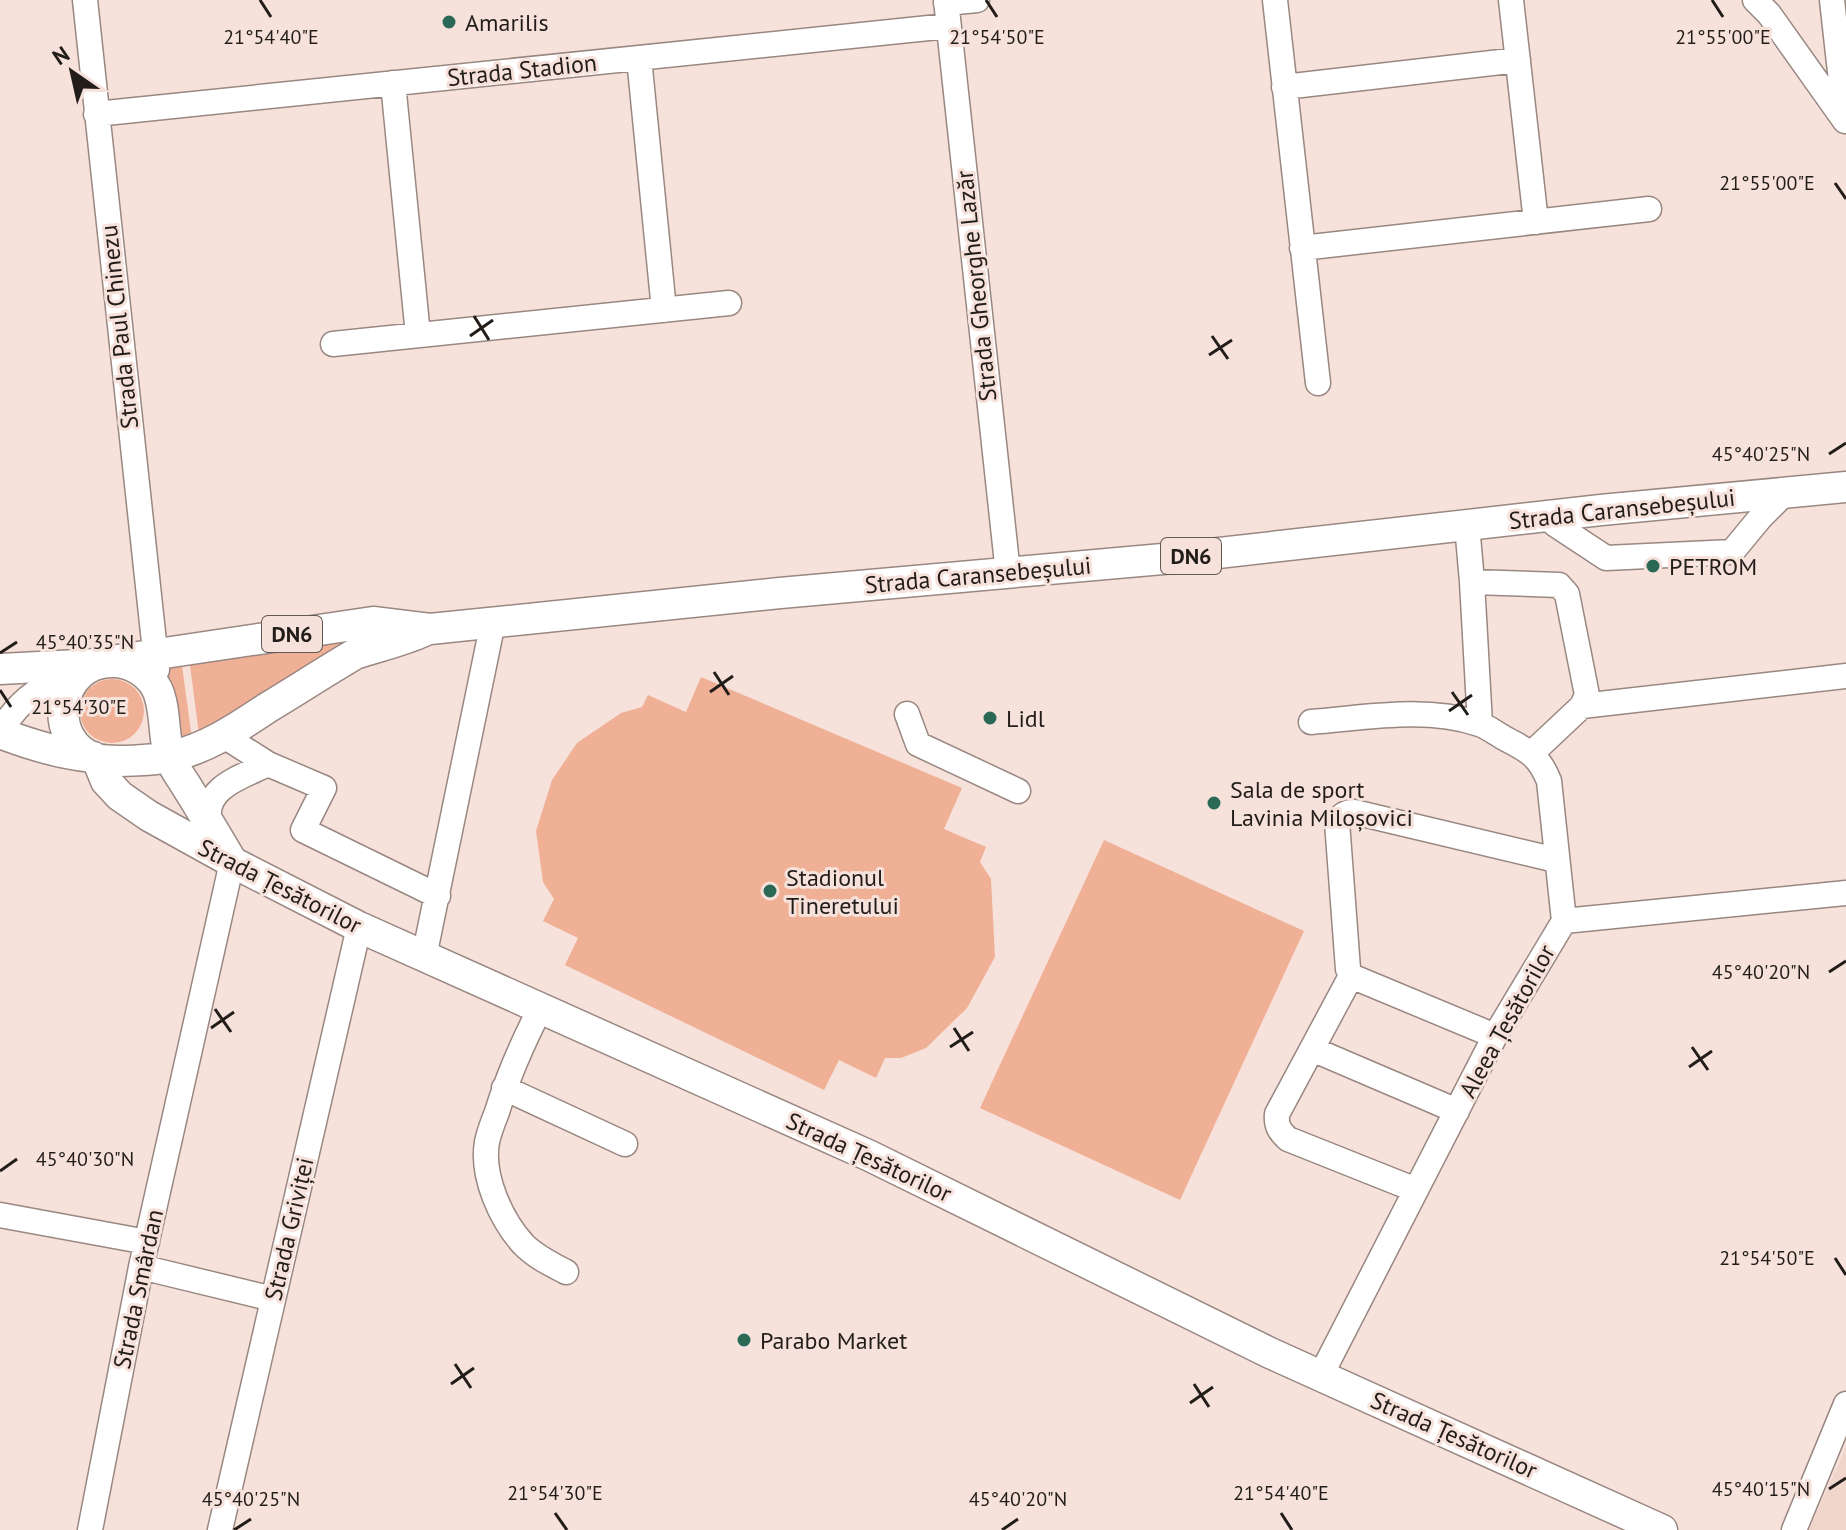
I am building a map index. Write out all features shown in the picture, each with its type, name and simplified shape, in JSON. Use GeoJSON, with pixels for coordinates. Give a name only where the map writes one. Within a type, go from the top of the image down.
{"type":"FeatureCollection","features":[{"type":"Feature","properties":{"kind":"main road","name":"Strada Caransebeșului"},"geometry":{"type":"LineString","coordinates":[[0,669],[97,665],[373,622],[430,629],[780,593],[1174,558],[1546,516],[1846,487]]}},
{"type":"Feature","properties":{"kind":"main road","name":"DN6"},"geometry":{"type":"LineString","coordinates":[[0,732],[40,748],[69,755],[105,759],[169,757],[224,736],[355,654],[402,641],[430,629]]}},
{"type":"Feature","properties":{"kind":"main road"},"geometry":{"type":"LineString","coordinates":[[162,708],[159,730],[138,754],[105,759],[82,751],[66,730],[63,717],[63,704],[74,680],[97,665],[125,663],[149,677],[157,688],[162,708],[169,757],[232,862]]}},
{"type":"Feature","properties":{"kind":"main road","name":"Strada Țesătorilor"},"geometry":{"type":"LineString","coordinates":[[105,759],[106,781],[120,796],[149,816],[359,927],[870,1156],[1270,1353],[1662,1530]]}},
{"type":"Feature","properties":{"kind":"street","name":"Strada Paul Chinezu"},"geometry":{"type":"LineString","coordinates":[[85,0],[162,708]]}},
{"type":"Feature","properties":{"kind":"street","name":"Strada Stadion"},"geometry":{"type":"LineString","coordinates":[[96,114],[639,58],[947,10],[977,0]]}},
{"type":"Feature","properties":{"kind":"street"},"geometry":{"type":"LineString","coordinates":[[1275,0],[1318,383]]}},
{"type":"Feature","properties":{"kind":"street"},"geometry":{"type":"LineString","coordinates":[[1511,0],[1536,222]]}},
{"type":"Feature","properties":{"kind":"street"},"geometry":{"type":"LineString","coordinates":[[1755,0],[1769,14],[1846,124]]}},
{"type":"Feature","properties":{"kind":"street"},"geometry":{"type":"LineString","coordinates":[[1832,0],[1846,124]]}},
{"type":"Feature","properties":{"kind":"street","name":"Strada Gheorghe Lazăr"},"geometry":{"type":"LineString","coordinates":[[947,10],[1008,573]]}},
{"type":"Feature","properties":{"kind":"street"},"geometry":{"type":"LineString","coordinates":[[639,58],[664,310]]}},
{"type":"Feature","properties":{"kind":"street"},"geometry":{"type":"LineString","coordinates":[[1284,87],[1518,60]]}},
{"type":"Feature","properties":{"kind":"street"},"geometry":{"type":"LineString","coordinates":[[393,83],[418,335]]}},
{"type":"Feature","properties":{"kind":"street"},"geometry":{"type":"LineString","coordinates":[[1302,248],[1649,209]]}},
{"type":"Feature","properties":{"kind":"street"},"geometry":{"type":"LineString","coordinates":[[333,344],[729,303]]}},
{"type":"Feature","properties":{"kind":"street"},"geometry":{"type":"LineString","coordinates":[[1546,516],[1606,558],[1732,552],[1786,492]]}},
{"type":"Feature","properties":{"kind":"street"},"geometry":{"type":"LineString","coordinates":[[1467,525],[1480,724]]}},
{"type":"Feature","properties":{"kind":"street"},"geometry":{"type":"LineString","coordinates":[[1472,582],[1559,585],[1567,594],[1587,695],[1582,706],[1532,753]]}},
{"type":"Feature","properties":{"kind":"street"},"geometry":{"type":"LineString","coordinates":[[424,957],[493,622]]}},
{"type":"Feature","properties":{"kind":"street"},"geometry":{"type":"LineString","coordinates":[[0,732],[12,712],[30,696],[55,680],[97,665]]}},
{"type":"Feature","properties":{"kind":"street"},"geometry":{"type":"LineString","coordinates":[[1582,706],[1846,676]]}},
{"type":"Feature","properties":{"kind":"street"},"geometry":{"type":"LineString","coordinates":[[907,714],[918,744],[1018,791]]}},
{"type":"Feature","properties":{"kind":"street"},"geometry":{"type":"LineString","coordinates":[[1311,722],[1410,714],[1453,718],[1480,724],[1532,753],[1543,765],[1549,781],[1564,921]]}},
{"type":"Feature","properties":{"kind":"street"},"geometry":{"type":"LineString","coordinates":[[224,736],[268,764],[324,788],[303,830],[438,896]]}},
{"type":"Feature","properties":{"kind":"street"},"geometry":{"type":"LineString","coordinates":[[210,825],[208,806],[221,789],[268,764]]}},
{"type":"Feature","properties":{"kind":"street"},"geometry":{"type":"LineString","coordinates":[[1495,1036],[1351,976],[1337,822],[1347,812],[1354,812],[1556,860]]}},
{"type":"Feature","properties":{"kind":"street","name":"Strada Smârdan"},"geometry":{"type":"LineString","coordinates":[[90,1530],[141,1267],[232,862]]}},
{"type":"Feature","properties":{"kind":"street","name":"Aleea Țesătorilor"},"geometry":{"type":"LineString","coordinates":[[1321,1375],[1495,1036],[1564,921],[1846,893]]}},
{"type":"Feature","properties":{"kind":"street","name":"Strada Griviței"},"geometry":{"type":"LineString","coordinates":[[220,1530],[359,927]]}},
{"type":"Feature","properties":{"kind":"street"},"geometry":{"type":"LineString","coordinates":[[1351,976],[1277,1114],[1276,1122],[1288,1139],[1416,1190]]}},
{"type":"Feature","properties":{"kind":"street"},"geometry":{"type":"LineString","coordinates":[[540,1009],[504,1088],[487,1142],[486,1161],[491,1184],[505,1218],[524,1244],[540,1258],[566,1272]]}},
{"type":"Feature","properties":{"kind":"street"},"geometry":{"type":"LineString","coordinates":[[1312,1049],[1457,1111]]}},
{"type":"Feature","properties":{"kind":"street"},"geometry":{"type":"LineString","coordinates":[[504,1088],[625,1144]]}},
{"type":"Feature","properties":{"kind":"street"},"geometry":{"type":"LineString","coordinates":[[0,1215],[147,1242]]}},
{"type":"Feature","properties":{"kind":"street"},"geometry":{"type":"LineString","coordinates":[[141,1267],[273,1299]]}},
{"type":"Feature","properties":{"kind":"street"},"geometry":{"type":"LineString","coordinates":[[1794,1530],[1846,1404]]}},
{"type":"Feature","properties":{"kind":"shaded area"},"geometry":{"type":"Polygon","coordinates":[[[362,638],[199,734],[189,658],[362,638]]]}},
{"type":"Feature","properties":{"kind":"shaded area"},"geometry":{"type":"Polygon","coordinates":[[[181,658],[192,739],[183,742],[176,731],[164,664],[181,658]]]}},
{"type":"Feature","properties":{"kind":"shaded area","name":"Stadionul Tineretului"},"geometry":{"type":"Polygon","coordinates":[[[701,677],[962,788],[944,829],[986,847],[980,862],[991,879],[995,957],[967,1008],[926,1048],[901,1058],[885,1058],[876,1078],[839,1060],[824,1090],[565,965],[578,938],[543,921],[554,899],[543,882],[536,831],[552,780],[577,743],[621,713],[642,707],[648,695],[686,712],[701,677]]]}},
{"type":"Feature","properties":{"kind":"shaded area"},"geometry":{"type":"Polygon","coordinates":[[[106,679],[118,679],[135,688],[142,699],[142,723],[135,734],[118,743],[106,743],[94,738],[85,729],[80,717],[80,705],[85,693],[94,684],[106,679]]]}},
{"type":"Feature","properties":{"kind":"shaded area"},"geometry":{"type":"Polygon","coordinates":[[[1104,840],[1304,931],[1180,1200],[980,1108],[1104,840]]]}},
{"type":"Feature","properties":{"kind":"shaded area"},"geometry":{"type":"Polygon","coordinates":[[[1846,1447],[1846,1530],[1809,1530],[1846,1447]]]}},
{"type":"Feature","properties":{"kind":"place","name":"Amarilis"},"geometry":{"type":"Point","coordinates":[449,22]}},
{"type":"Feature","properties":{"kind":"place","name":"PETROM"},"geometry":{"type":"Point","coordinates":[1653,566]}},
{"type":"Feature","properties":{"kind":"place","name":"Lidl"},"geometry":{"type":"Point","coordinates":[990,718]}},
{"type":"Feature","properties":{"kind":"place","name":"Sala de sport Lavinia Miloșovici"},"geometry":{"type":"Point","coordinates":[1214,803]}},
{"type":"Feature","properties":{"kind":"place","name":"Stadionul Tineretului"},"geometry":{"type":"Point","coordinates":[770,891]}},
{"type":"Feature","properties":{"kind":"place","name":"Parabo Market"},"geometry":{"type":"Point","coordinates":[744,1340]}}]}
